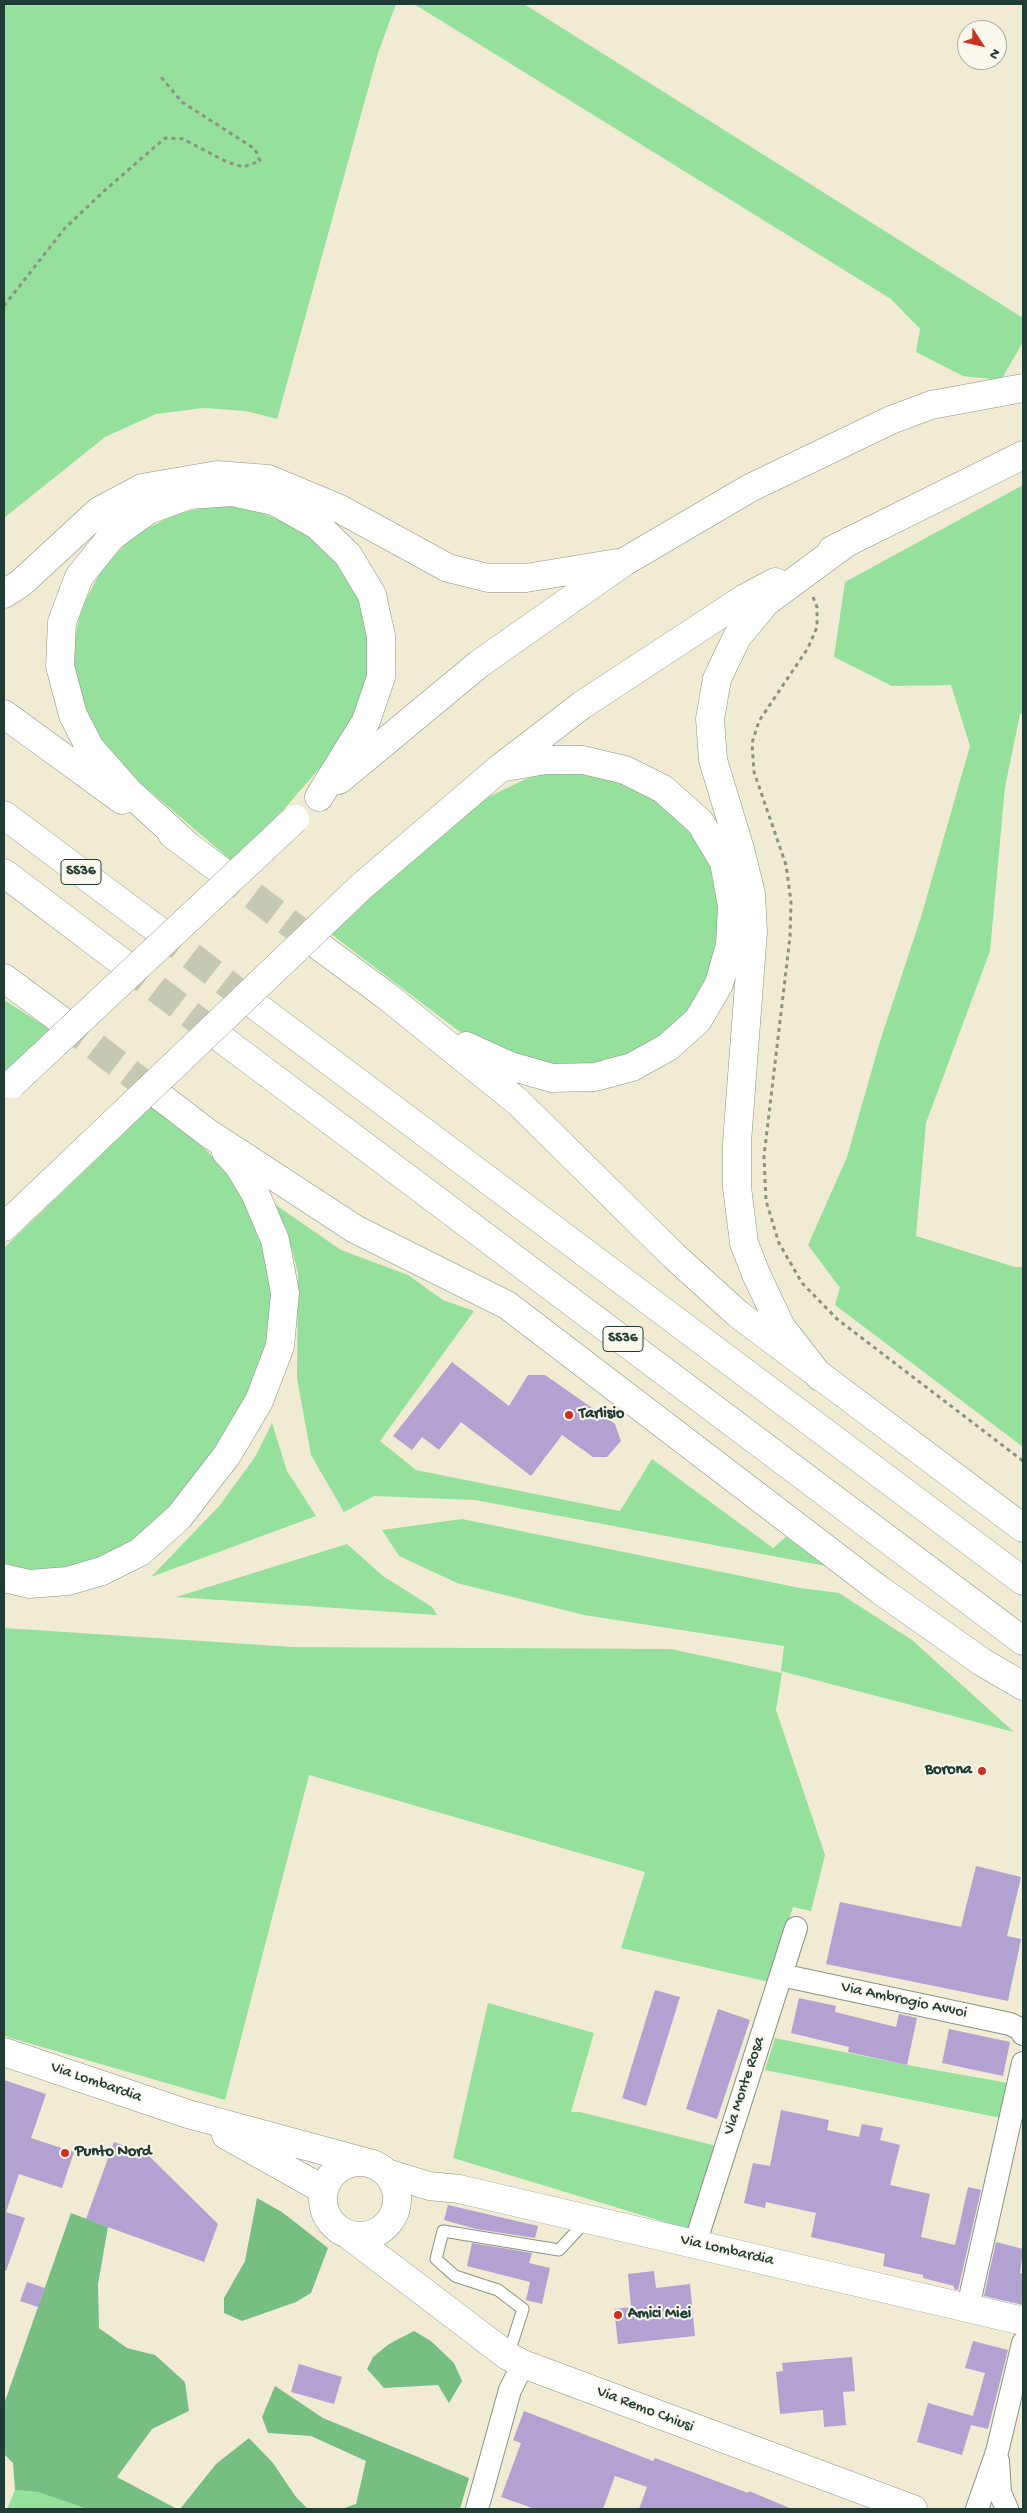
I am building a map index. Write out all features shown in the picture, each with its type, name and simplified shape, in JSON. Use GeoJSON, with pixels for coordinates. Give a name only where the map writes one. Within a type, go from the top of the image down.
{"type":"FeatureCollection","features":[{"type":"Feature","properties":{"kind":"main road"},"geometry":{"type":"LineString","coordinates":[[8,1087],[318,797],[479,664],[624,562],[750,488],[891,420],[931,406],[1023,388]]}},
{"type":"Feature","properties":{"kind":"main road"},"geometry":{"type":"LineString","coordinates":[[4,1228],[362,886],[500,768],[582,705],[745,598],[849,541],[1023,455]]}},
{"type":"Feature","properties":{"kind":"main road"},"geometry":{"type":"LineString","coordinates":[[4,594],[21,583],[99,511],[142,488],[217,475],[268,478],[340,509],[448,568],[488,578],[526,578],[624,562]]}},
{"type":"Feature","properties":{"kind":"main road"},"geometry":{"type":"LineString","coordinates":[[187,845],[129,792],[90,748],[73,715],[60,666],[62,622],[79,577],[111,537],[148,510],[189,495],[232,492],[274,501],[317,525],[348,555],[372,595],[381,636],[381,677],[366,721],[318,797]]}},
{"type":"Feature","properties":{"kind":"main road"},"geometry":{"type":"LineString","coordinates":[[820,1377],[781,1327],[756,1274],[744,1243],[737,1187],[737,1142],[753,932],[751,894],[740,849],[713,760],[710,719],[717,679],[737,637],[766,602],[849,541]]}},
{"type":"Feature","properties":{"kind":"main road"},"geometry":{"type":"LineString","coordinates":[[4,714],[220,870]]}},
{"type":"Feature","properties":{"kind":"main road"},"geometry":{"type":"LineString","coordinates":[[388,997],[474,1052],[510,1066],[552,1078],[596,1077],[632,1067],[668,1047],[698,1020],[719,984],[730,945],[732,906],[724,862],[700,822],[663,789],[625,770],[583,760],[546,760],[500,768]]}},
{"type":"Feature","properties":{"kind":"main road","name":"SS36"},"geometry":{"type":"LineString","coordinates":[[4,815],[158,930]]}},
{"type":"Feature","properties":{"kind":"main road"},"geometry":{"type":"LineString","coordinates":[[4,873],[123,963]]}},
{"type":"Feature","properties":{"kind":"main road"},"geometry":{"type":"LineString","coordinates":[[319,946],[388,997],[518,1102],[674,1256],[738,1314],[1023,1528]]}},
{"type":"Feature","properties":{"kind":"main road"},"geometry":{"type":"LineString","coordinates":[[8,984],[62,1022]]}},
{"type":"Feature","properties":{"kind":"main road"},"geometry":{"type":"LineString","coordinates":[[256,1006],[1023,1581]]}},
{"type":"Feature","properties":{"kind":"main road","name":"SS36"},"geometry":{"type":"LineString","coordinates":[[222,1039],[1023,1641]]}},
{"type":"Feature","properties":{"kind":"main road"},"geometry":{"type":"LineString","coordinates":[[161,1097],[208,1133],[355,1229],[507,1306],[880,1590],[982,1662],[1023,1686]]}},
{"type":"Feature","properties":{"kind":"main road"},"geometry":{"type":"LineString","coordinates":[[4,1578],[29,1584],[68,1581],[102,1572],[140,1552],[185,1509],[227,1455],[259,1401],[280,1346],[285,1293],[275,1240],[255,1193],[238,1165],[208,1133]]}},
{"type":"Feature","properties":{"kind":"main road"},"geometry":{"type":"LineString","coordinates":[[982,1662],[1015,1701],[1023,1707]]}},
{"type":"Feature","properties":{"kind":"main road","name":"Via Lombardia"},"geometry":{"type":"LineString","coordinates":[[4,2052],[188,2114],[376,2167],[429,2186],[459,2189],[968,2307],[1023,2322]]}},
{"type":"Feature","properties":{"kind":"main road","name":"Via Lombardia"},"geometry":{"type":"LineString","coordinates":[[188,2114],[324,2190],[329,2178],[338,2169],[352,2162],[376,2167]]}},
{"type":"Feature","properties":{"kind":"main road"},"geometry":{"type":"LineString","coordinates":[[376,2167],[393,2181],[398,2193],[394,2213]]}},
{"type":"Feature","properties":{"kind":"main road"},"geometry":{"type":"LineString","coordinates":[[324,2190],[323,2203],[328,2220],[338,2230],[350,2236],[364,2237],[377,2233],[410,2196],[429,2186]]}},
{"type":"Feature","properties":{"kind":"main road","name":"Via Remo Chiusi"},"geometry":{"type":"LineString","coordinates":[[394,2213],[388,2249],[399,2271]]}},
{"type":"Feature","properties":{"kind":"main road","name":"Via Remo Chiusi"},"geometry":{"type":"LineString","coordinates":[[350,2236],[516,2360],[913,2509]]}},
{"type":"Feature","properties":{"kind":"street","name":"Via Monte Rosa"},"geometry":{"type":"LineString","coordinates":[[695,2244],[796,1928]]}},
{"type":"Feature","properties":{"kind":"street","name":"Via Ambrogio Avvoi"},"geometry":{"type":"LineString","coordinates":[[780,1975],[1010,2024],[1020,2029],[1023,2034]]}},
{"type":"Feature","properties":{"kind":"street"},"geometry":{"type":"LineString","coordinates":[[968,2307],[1023,2063]]}},
{"type":"Feature","properties":{"kind":"street"},"geometry":{"type":"LineString","coordinates":[[977,2509],[997,2452],[1023,2343]]}},
{"type":"Feature","properties":{"kind":"street"},"geometry":{"type":"LineString","coordinates":[[483,2508],[516,2360]]}},
{"type":"Feature","properties":{"kind":"street"},"geometry":{"type":"LineString","coordinates":[[997,2452],[1000,2493],[1008,2509]]}},
{"type":"Feature","properties":{"kind":"lane"},"geometry":{"type":"LineString","coordinates":[[516,2360],[523,2309],[498,2290],[455,2276],[436,2259],[443,2231],[559,2250],[587,2219]]}},
{"type":"Feature","properties":{"kind":"path"},"geometry":{"type":"LineString","coordinates":[[4,306],[64,228],[165,138],[183,139],[227,162],[243,167],[260,161],[255,150],[182,102],[160,77]]}},
{"type":"Feature","properties":{"kind":"path"},"geometry":{"type":"LineString","coordinates":[[811,594],[817,607],[817,627],[808,648],[759,720],[752,743],[754,772],[786,865],[791,902],[790,937],[764,1156],[766,1201],[779,1243],[802,1283],[837,1319],[1023,1461]]}},
{"type":"Feature","properties":{"kind":"green space"},"geometry":{"type":"Polygon","coordinates":[[[4,4],[396,4],[378,53],[277,419],[246,411],[203,408],[156,414],[105,437],[4,518],[4,4]]]}},
{"type":"Feature","properties":{"kind":"green space"},"geometry":{"type":"Polygon","coordinates":[[[414,4],[524,4],[1023,318],[1023,342],[1001,380],[963,376],[916,352],[920,329],[891,299],[414,4]]]}},
{"type":"Feature","properties":{"kind":"green space"},"geometry":{"type":"Polygon","coordinates":[[[1023,485],[1023,714],[1020,714],[1005,787],[990,951],[926,1123],[916,1236],[1015,1267],[1023,1267],[1023,1447],[835,1305],[840,1288],[808,1245],[847,1157],[881,1038],[921,917],[970,746],[951,685],[892,686],[834,657],[845,582],[1023,485]]]}},
{"type":"Feature","properties":{"kind":"green space"},"geometry":{"type":"Polygon","coordinates":[[[220,505],[255,510],[301,529],[332,555],[357,590],[368,623],[371,668],[363,704],[325,762],[285,808],[232,861],[118,764],[98,737],[86,713],[75,680],[73,647],[81,609],[102,569],[133,536],[177,513],[220,505]]]}},
{"type":"Feature","properties":{"kind":"green space"},"geometry":{"type":"Polygon","coordinates":[[[586,770],[649,792],[687,826],[708,858],[720,903],[715,964],[681,1023],[648,1049],[572,1071],[495,1053],[456,1029],[331,934],[380,886],[486,798],[528,778],[552,772],[586,770]]]}},
{"type":"Feature","properties":{"kind":"green space"},"geometry":{"type":"Polygon","coordinates":[[[4,1000],[51,1030],[4,1077],[4,1000]]]}},
{"type":"Feature","properties":{"kind":"green space"},"geometry":{"type":"Polygon","coordinates":[[[152,1106],[205,1149],[226,1170],[251,1211],[266,1253],[273,1297],[268,1344],[253,1392],[219,1448],[169,1513],[135,1547],[46,1576],[4,1569],[4,1248],[152,1106]]]}},
{"type":"Feature","properties":{"kind":"green space"},"geometry":{"type":"Polygon","coordinates":[[[270,1201],[341,1250],[408,1275],[443,1300],[474,1311],[380,1441],[416,1470],[620,1511],[652,1459],[773,1548],[786,1537],[826,1566],[475,1500],[374,1496],[344,1512],[311,1455],[297,1378],[298,1273],[286,1228],[270,1201]]]}},
{"type":"Feature","properties":{"kind":"green space"},"geometry":{"type":"Polygon","coordinates":[[[272,1423],[287,1471],[316,1516],[151,1577],[220,1505],[255,1457],[272,1423]]]}},
{"type":"Feature","properties":{"kind":"green space"},"geometry":{"type":"Polygon","coordinates":[[[462,1519],[800,1588],[839,1593],[912,1640],[1014,1732],[781,1671],[784,1646],[584,1615],[457,1583],[399,1556],[382,1530],[462,1519]]]}},
{"type":"Feature","properties":{"kind":"green space"},"geometry":{"type":"Polygon","coordinates":[[[347,1544],[383,1576],[432,1607],[437,1615],[176,1597],[347,1544]]]}},
{"type":"Feature","properties":{"kind":"green space"},"geometry":{"type":"Polygon","coordinates":[[[4,1628],[292,1647],[671,1649],[782,1673],[776,1710],[825,1855],[811,1911],[793,1907],[769,1982],[621,1948],[645,1872],[309,1775],[225,2100],[4,2036],[4,1628]]]}},
{"type":"Feature","properties":{"kind":"green space"},"geometry":{"type":"Polygon","coordinates":[[[488,2003],[594,2033],[571,2112],[580,2112],[717,2146],[691,2230],[453,2158],[488,2003]]]}},
{"type":"Feature","properties":{"kind":"green space"},"geometry":{"type":"Polygon","coordinates":[[[775,2038],[1008,2083],[1001,2118],[765,2070],[775,2038]]]}},
{"type":"Feature","properties":{"kind":"green space"},"geometry":{"type":"Polygon","coordinates":[[[257,2198],[282,2212],[328,2248],[311,2293],[296,2302],[242,2321],[224,2313],[224,2298],[245,2261],[257,2198]]]}},
{"type":"Feature","properties":{"kind":"green space"},"geometry":{"type":"Polygon","coordinates":[[[71,2213],[108,2227],[98,2284],[99,2328],[127,2348],[155,2355],[185,2382],[189,2411],[152,2429],[117,2477],[177,2509],[87,2509],[38,2492],[15,2490],[13,2463],[4,2454],[4,2404],[71,2213]]]}},
{"type":"Feature","properties":{"kind":"green space"},"geometry":{"type":"Polygon","coordinates":[[[414,2331],[431,2341],[454,2363],[462,2381],[449,2403],[438,2385],[384,2388],[367,2369],[373,2357],[389,2344],[414,2331]]]}},
{"type":"Feature","properties":{"kind":"green space"},"geometry":{"type":"Polygon","coordinates":[[[275,2386],[323,2418],[469,2478],[460,2509],[341,2509],[356,2504],[366,2461],[311,2436],[268,2433],[262,2417],[275,2386]]]}},
{"type":"Feature","properties":{"kind":"green space"},"geometry":{"type":"Polygon","coordinates":[[[249,2438],[273,2463],[296,2497],[308,2509],[180,2509],[216,2464],[249,2438]]]}},
{"type":"Feature","properties":{"kind":"green space"},"geometry":{"type":"Polygon","coordinates":[[[15,2490],[38,2492],[87,2509],[7,2509],[15,2490]]]}},
{"type":"Feature","properties":{"kind":"building"},"geometry":{"type":"Polygon","coordinates":[[[452,1362],[509,1406],[528,1375],[545,1375],[615,1424],[621,1441],[607,1457],[593,1457],[562,1435],[531,1476],[461,1422],[439,1450],[422,1437],[412,1450],[393,1436],[452,1362]]]}},
{"type":"Feature","properties":{"kind":"building"},"geometry":{"type":"Polygon","coordinates":[[[976,1866],[1021,1877],[1007,1936],[1021,1939],[1008,2001],[826,1964],[840,1902],[961,1927],[976,1866]]]}},
{"type":"Feature","properties":{"kind":"building"},"geometry":{"type":"Polygon","coordinates":[[[655,1990],[680,1997],[646,2106],[622,2098],[655,1990]]]}},
{"type":"Feature","properties":{"kind":"building"},"geometry":{"type":"Polygon","coordinates":[[[799,1998],[836,2006],[835,2012],[896,2027],[899,2014],[917,2018],[907,2065],[848,2052],[849,2047],[791,2033],[799,1998]]]}},
{"type":"Feature","properties":{"kind":"building"},"geometry":{"type":"Polygon","coordinates":[[[718,2009],[750,2020],[717,2119],[686,2109],[718,2009]]]}},
{"type":"Feature","properties":{"kind":"building"},"geometry":{"type":"Polygon","coordinates":[[[949,2029],[1010,2042],[1003,2076],[942,2063],[949,2029]]]}},
{"type":"Feature","properties":{"kind":"building"},"geometry":{"type":"Polygon","coordinates":[[[4,2080],[46,2094],[31,2138],[74,2152],[62,2188],[19,2174],[6,2212],[25,2218],[6,2271],[4,2271],[4,2080]]]}},
{"type":"Feature","properties":{"kind":"building"},"geometry":{"type":"Polygon","coordinates":[[[781,2110],[829,2120],[827,2130],[859,2137],[862,2124],[883,2128],[880,2140],[900,2145],[890,2185],[930,2194],[921,2237],[955,2245],[968,2187],[981,2190],[958,2290],[954,2289],[954,2286],[923,2278],[923,2275],[883,2266],[885,2254],[811,2237],[816,2213],[766,2202],[765,2208],[744,2203],[753,2163],[770,2166],[781,2110]]]}},
{"type":"Feature","properties":{"kind":"building"},"geometry":{"type":"Polygon","coordinates":[[[114,2142],[147,2154],[218,2224],[204,2262],[86,2219],[114,2142]]]}},
{"type":"Feature","properties":{"kind":"building"},"geometry":{"type":"Polygon","coordinates":[[[448,2205],[538,2226],[535,2238],[476,2229],[444,2220],[448,2205]]]}},
{"type":"Feature","properties":{"kind":"building"},"geometry":{"type":"Polygon","coordinates":[[[996,2242],[1023,2249],[1020,2273],[1023,2274],[1023,2305],[984,2296],[996,2242]]]}},
{"type":"Feature","properties":{"kind":"building"},"geometry":{"type":"Polygon","coordinates":[[[472,2243],[532,2253],[529,2263],[550,2268],[542,2304],[526,2300],[530,2282],[467,2266],[472,2243]]]}},
{"type":"Feature","properties":{"kind":"building"},"geometry":{"type":"Polygon","coordinates":[[[654,2271],[656,2288],[690,2284],[695,2336],[618,2344],[614,2309],[631,2307],[628,2274],[654,2271]]]}},
{"type":"Feature","properties":{"kind":"building"},"geometry":{"type":"Polygon","coordinates":[[[27,2282],[45,2288],[38,2307],[20,2301],[27,2282]]]}},
{"type":"Feature","properties":{"kind":"building"},"geometry":{"type":"Polygon","coordinates":[[[973,2341],[1008,2350],[988,2429],[971,2425],[962,2455],[917,2442],[928,2403],[973,2416],[985,2373],[965,2368],[973,2341]]]}},
{"type":"Feature","properties":{"kind":"building"},"geometry":{"type":"Polygon","coordinates":[[[852,2357],[855,2391],[843,2392],[846,2425],[824,2427],[823,2410],[780,2414],[776,2372],[783,2371],[782,2363],[852,2357]]]}},
{"type":"Feature","properties":{"kind":"building"},"geometry":{"type":"Polygon","coordinates":[[[299,2364],[342,2377],[334,2404],[291,2392],[299,2364]]]}},
{"type":"Feature","properties":{"kind":"building"},"geometry":{"type":"Polygon","coordinates":[[[524,2411],[653,2461],[655,2458],[748,2493],[749,2491],[792,2509],[639,2509],[647,2487],[615,2476],[603,2509],[535,2509],[501,2497],[521,2443],[513,2440],[524,2411]]]}},
{"type":"Feature","properties":{"kind":"tunnel"},"geometry":{"type":"LineString","coordinates":[[220,870],[319,946]]}},
{"type":"Feature","properties":{"kind":"tunnel"},"geometry":{"type":"LineString","coordinates":[[158,930],[256,1006]]}},
{"type":"Feature","properties":{"kind":"tunnel"},"geometry":{"type":"LineString","coordinates":[[123,963],[222,1039]]}},
{"type":"Feature","properties":{"kind":"tunnel"},"geometry":{"type":"LineString","coordinates":[[62,1021],[161,1097]]}},
{"type":"Feature","properties":{"kind":"place","name":"Tarlisio"},"geometry":{"type":"Point","coordinates":[569,1415]}},
{"type":"Feature","properties":{"kind":"place","name":"Borona"},"geometry":{"type":"Point","coordinates":[982,1771]}},
{"type":"Feature","properties":{"kind":"place","name":"Punto Nord"},"geometry":{"type":"Point","coordinates":[65,2153]}},
{"type":"Feature","properties":{"kind":"place","name":"Amici Miei"},"geometry":{"type":"Point","coordinates":[618,2315]}}]}
